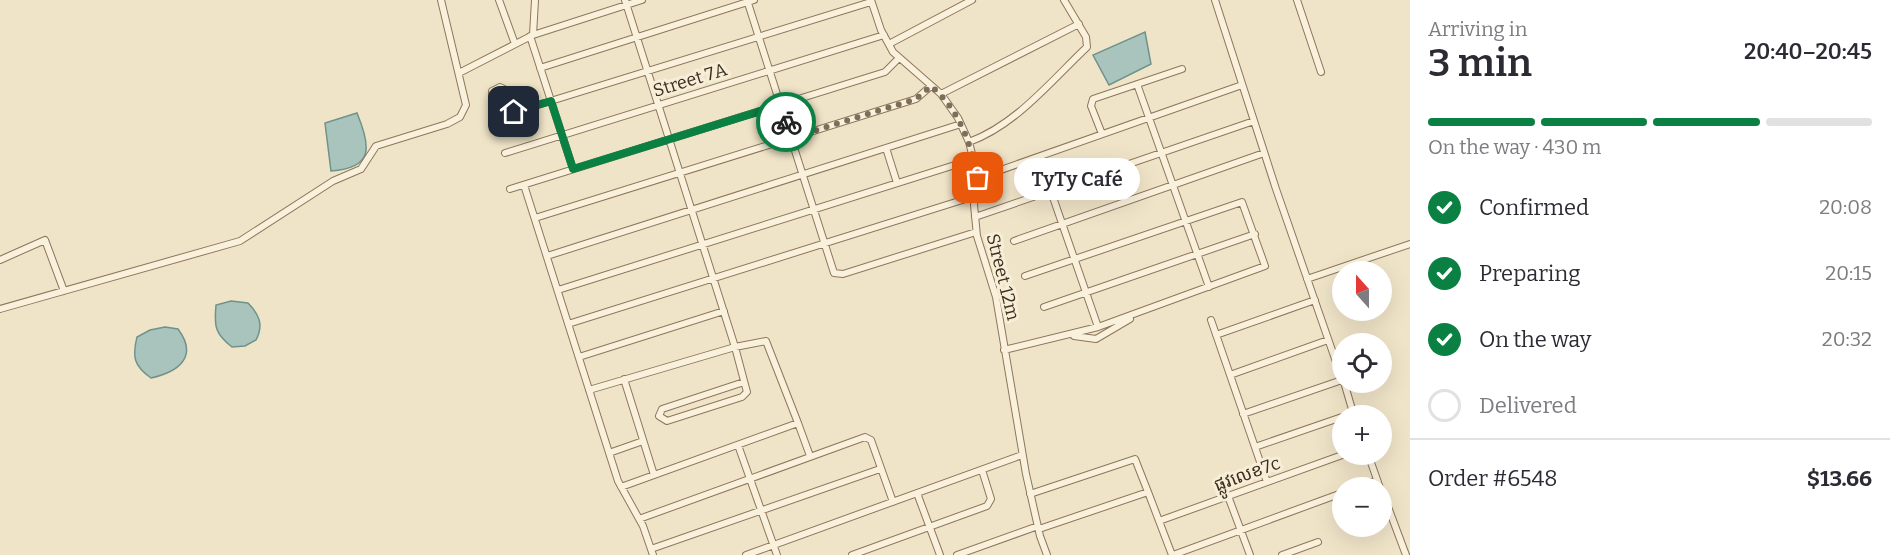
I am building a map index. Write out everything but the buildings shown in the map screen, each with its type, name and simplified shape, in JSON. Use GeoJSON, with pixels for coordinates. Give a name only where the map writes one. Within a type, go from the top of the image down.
{"type":"FeatureCollection","features":[{"type":"Feature","properties":{"kind":"street"},"geometry":{"type":"LineString","coordinates":[[0,309],[240,241],[333,180],[361,169],[376,146],[426,131],[460,117],[466,105],[441,0]]}},
{"type":"Feature","properties":{"kind":"street"},"geometry":{"type":"LineString","coordinates":[[499,0],[515,44]]}},
{"type":"Feature","properties":{"kind":"street"},"geometry":{"type":"LineString","coordinates":[[535,0],[531,36],[573,169]]}},
{"type":"Feature","properties":{"kind":"street"},"geometry":{"type":"LineString","coordinates":[[459,73],[531,36],[626,2],[642,0]]}},
{"type":"Feature","properties":{"kind":"street"},"geometry":{"type":"LineString","coordinates":[[889,44],[972,0]]}},
{"type":"Feature","properties":{"kind":"street"},"geometry":{"type":"LineString","coordinates":[[969,142],[989,134],[1009,121],[1087,47],[1088,42],[1064,0]]}},
{"type":"Feature","properties":{"kind":"street"},"geometry":{"type":"LineString","coordinates":[[1215,0],[1264,153],[1332,351]]}},
{"type":"Feature","properties":{"kind":"street"},"geometry":{"type":"LineString","coordinates":[[1297,0],[1321,72]]}},
{"type":"Feature","properties":{"kind":"street"},"geometry":{"type":"LineString","coordinates":[[540,68],[749,1],[831,268],[837,275],[976,232]]}},
{"type":"Feature","properties":{"kind":"street"},"geometry":{"type":"LineString","coordinates":[[508,110],[514,112],[551,101],[871,1]]}},
{"type":"Feature","properties":{"kind":"street","name":"Street 12m"},"geometry":{"type":"LineString","coordinates":[[871,1],[884,35],[898,58],[941,94],[961,124],[969,142],[978,178],[975,196],[976,232],[996,297],[1022,455],[1038,528],[1047,555]]}},
{"type":"Feature","properties":{"kind":"street"},"geometry":{"type":"LineString","coordinates":[[626,2],[735,347],[747,392],[731,402],[667,421],[659,416],[662,409],[744,382]]}},
{"type":"Feature","properties":{"kind":"street"},"geometry":{"type":"LineString","coordinates":[[941,94],[1079,24]]}},
{"type":"Feature","properties":{"kind":"street","name":"Street 7A"},"geometry":{"type":"LineString","coordinates":[[505,153],[884,35]]}},
{"type":"Feature","properties":{"kind":"street"},"geometry":{"type":"LineString","coordinates":[[510,189],[885,72],[898,58]]}},
{"type":"Feature","properties":{"kind":"street"},"geometry":{"type":"LineString","coordinates":[[1102,134],[1091,101],[1182,69]]}},
{"type":"Feature","properties":{"kind":"street"},"geometry":{"type":"LineString","coordinates":[[1137,84],[1209,288]]}},
{"type":"Feature","properties":{"kind":"street"},"geometry":{"type":"LineString","coordinates":[[978,178],[1242,85]]}},
{"type":"Feature","properties":{"kind":"street"},"geometry":{"type":"LineString","coordinates":[[535,218],[916,99],[931,86]]}},
{"type":"Feature","properties":{"kind":"street"},"geometry":{"type":"LineString","coordinates":[[975,217],[1254,121]]}},
{"type":"Feature","properties":{"kind":"street"},"geometry":{"type":"LineString","coordinates":[[547,255],[961,124]]}},
{"type":"Feature","properties":{"kind":"street"},"geometry":{"type":"LineString","coordinates":[[886,148],[897,183]]}},
{"type":"Feature","properties":{"kind":"street"},"geometry":{"type":"LineString","coordinates":[[1014,241],[1264,153]]}},
{"type":"Feature","properties":{"kind":"street"},"geometry":{"type":"LineString","coordinates":[[1039,157],[1098,327]]}},
{"type":"Feature","properties":{"kind":"street"},"geometry":{"type":"LineString","coordinates":[[558,290],[974,159]]}},
{"type":"Feature","properties":{"kind":"street"},"geometry":{"type":"LineString","coordinates":[[524,184],[609,453],[621,487],[639,519],[652,552],[880,469]]}},
{"type":"Feature","properties":{"kind":"street"},"geometry":{"type":"LineString","coordinates":[[568,324],[975,196]]}},
{"type":"Feature","properties":{"kind":"street"},"geometry":{"type":"LineString","coordinates":[[1004,350],[1071,336],[1265,266],[1242,202],[1025,276]]}},
{"type":"Feature","properties":{"kind":"street"},"geometry":{"type":"LineString","coordinates":[[1044,307],[1255,234]]}},
{"type":"Feature","properties":{"kind":"street"},"geometry":{"type":"LineString","coordinates":[[0,260],[45,240],[64,291]]}},
{"type":"Feature","properties":{"kind":"street"},"geometry":{"type":"LineString","coordinates":[[1307,279],[1410,244]]}},
{"type":"Feature","properties":{"kind":"street"},"geometry":{"type":"LineString","coordinates":[[1216,335],[1315,300]]}},
{"type":"Feature","properties":{"kind":"street"},"geometry":{"type":"LineString","coordinates":[[579,357],[724,312]]}},
{"type":"Feature","properties":{"kind":"street"},"geometry":{"type":"LineString","coordinates":[[1071,336],[1096,339],[1115,330],[1137,314]]}},
{"type":"Feature","properties":{"kind":"street"},"geometry":{"type":"LineString","coordinates":[[1211,320],[1267,482]]}},
{"type":"Feature","properties":{"kind":"street"},"geometry":{"type":"LineString","coordinates":[[1230,375],[1328,340]]}},
{"type":"Feature","properties":{"kind":"street"},"geometry":{"type":"LineString","coordinates":[[589,390],[735,347],[766,341],[810,456]]}},
{"type":"Feature","properties":{"kind":"street"},"geometry":{"type":"LineString","coordinates":[[624,379],[654,475]]}},
{"type":"Feature","properties":{"kind":"street"},"geometry":{"type":"LineString","coordinates":[[1243,414],[1332,384]]}},
{"type":"Feature","properties":{"kind":"street"},"geometry":{"type":"LineString","coordinates":[[1255,447],[1332,421]]}},
{"type":"Feature","properties":{"kind":"street"},"geometry":{"type":"LineString","coordinates":[[621,487],[798,423]]}},
{"type":"Feature","properties":{"kind":"street"},"geometry":{"type":"LineString","coordinates":[[639,519],[865,437],[871,440],[892,502]]}},
{"type":"Feature","properties":{"kind":"street"},"geometry":{"type":"LineString","coordinates":[[609,453],[643,441]]}},
{"type":"Feature","properties":{"kind":"street"},"geometry":{"type":"LineString","coordinates":[[738,445],[777,555]]}},
{"type":"Feature","properties":{"kind":"street"},"geometry":{"type":"LineString","coordinates":[[746,555],[1022,455]]}},
{"type":"Feature","properties":{"kind":"street"},"geometry":{"type":"LineString","coordinates":[[1030,494],[1135,459],[1173,555],[1332,497]]}},
{"type":"Feature","properties":{"kind":"street","name":"ផ្លូវលេខ7c"},"geometry":{"type":"LineString","coordinates":[[1159,521],[1332,459]]}},
{"type":"Feature","properties":{"kind":"street"},"geometry":{"type":"LineString","coordinates":[[852,555],[930,528],[990,503],[982,470]]}},
{"type":"Feature","properties":{"kind":"street"},"geometry":{"type":"LineString","coordinates":[[957,555],[1148,492]]}},
{"type":"Feature","properties":{"kind":"street"},"geometry":{"type":"LineString","coordinates":[[917,493],[940,555]]}},
{"type":"Feature","properties":{"kind":"street"},"geometry":{"type":"LineString","coordinates":[[1228,496],[1250,555]]}},
{"type":"Feature","properties":{"kind":"street"},"geometry":{"type":"LineString","coordinates":[[1392,518],[1406,555]]}},
{"type":"Feature","properties":{"kind":"street"},"geometry":{"type":"LineString","coordinates":[[1282,555],[1318,542]]}},
{"type":"Feature","properties":{"kind":"water"},"geometry":{"type":"Polygon","coordinates":[[[1145,32],[1151,64],[1109,85],[1093,55],[1145,32]]]}},
{"type":"Feature","properties":{"kind":"water"},"geometry":{"type":"Polygon","coordinates":[[[357,113],[365,136],[365,154],[362,160],[355,165],[331,171],[325,123],[357,113]]]}},
{"type":"Feature","properties":{"kind":"water"},"geometry":{"type":"Polygon","coordinates":[[[231,301],[248,303],[259,320],[260,329],[256,340],[245,346],[232,347],[222,338],[217,329],[216,305],[231,301]]]}},
{"type":"Feature","properties":{"kind":"water"},"geometry":{"type":"Polygon","coordinates":[[[165,327],[178,329],[184,339],[186,355],[182,362],[170,372],[151,378],[141,369],[136,360],[137,337],[150,330],[165,327]]]}},
{"type":"Feature","properties":{"kind":"way so far"},"geometry":{"type":"LineString","coordinates":[[786,122],[791,138],[916,99],[931,86],[941,94],[958,118],[969,142],[978,178]]}},
{"type":"Feature","properties":{"kind":"place","name":"TyTy Café"},"geometry":{"type":"Point","coordinates":[978,178]}},
{"type":"Feature","properties":{"kind":"route"},"geometry":{"type":"LineString","coordinates":[[514,112],[551,101],[573,169],[780,105],[786,122]]}}]}
